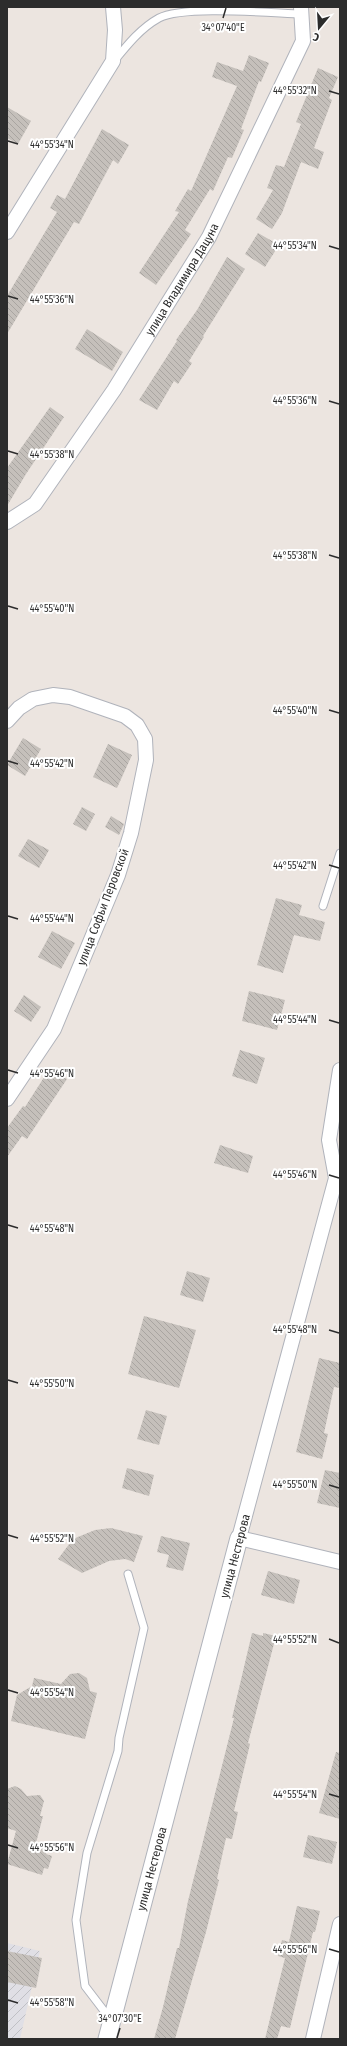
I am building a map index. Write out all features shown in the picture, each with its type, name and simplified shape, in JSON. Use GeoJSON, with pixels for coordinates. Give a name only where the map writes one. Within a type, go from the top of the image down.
{"type":"FeatureCollection","features":[{"type":"Feature","properties":{"kind":"street"},"geometry":{"type":"LineString","coordinates":[[7,232],[113,61],[115,30],[113,7]]}},
{"type":"Feature","properties":{"kind":"street","name":"улица Владимира Дацуна"},"geometry":{"type":"LineString","coordinates":[[7,522],[35,504],[114,390],[209,237],[303,41],[302,11]]}},
{"type":"Feature","properties":{"kind":"street","name":"улица Софьи Перовской"},"geometry":{"type":"LineString","coordinates":[[7,721],[19,708],[33,699],[53,695],[70,697],[125,716],[136,725],[145,739],[146,760],[131,833],[118,875],[54,1029],[7,1099]]}},
{"type":"Feature","properties":{"kind":"street","name":"улица Нестерова"},"geometry":{"type":"LineString","coordinates":[[107,2039],[239,1538],[336,1178],[329,1140],[340,1070]]}},
{"type":"Feature","properties":{"kind":"street"},"geometry":{"type":"LineString","coordinates":[[239,1538],[340,1562]]}},
{"type":"Feature","properties":{"kind":"street"},"geometry":{"type":"LineString","coordinates":[[313,2039],[340,1924]]}},
{"type":"Feature","properties":{"kind":"lane"},"geometry":{"type":"LineString","coordinates":[[113,61],[137,34],[160,17],[188,11],[302,11]]}},
{"type":"Feature","properties":{"kind":"lane"},"geometry":{"type":"LineString","coordinates":[[323,906],[340,853]]}},
{"type":"Feature","properties":{"kind":"lane"},"geometry":{"type":"LineString","coordinates":[[112,2021],[85,1986],[76,1920],[87,1853],[118,1751],[119,1738],[144,1628],[128,1574]]}},
{"type":"Feature","properties":{"kind":"shaded area"},"geometry":{"type":"Polygon","coordinates":[[[7,1943],[40,1951],[20,2039],[7,2039],[7,1943]]]}},
{"type":"Feature","properties":{"kind":"building"},"geometry":{"type":"Polygon","coordinates":[[[249,55],[269,63],[261,82],[259,81],[241,129],[244,130],[232,158],[228,157],[213,191],[210,189],[185,230],[191,234],[156,285],[139,273],[179,212],[175,211],[188,189],[191,191],[237,86],[212,77],[217,62],[243,71],[249,55]]]}},
{"type":"Feature","properties":{"kind":"building"},"geometry":{"type":"Polygon","coordinates":[[[318,68],[338,77],[329,98],[332,100],[314,148],[324,152],[318,169],[301,162],[282,213],[272,229],[256,219],[273,190],[267,188],[276,165],[284,167],[301,124],[296,122],[318,68]]]}},
{"type":"Feature","properties":{"kind":"building"},"geometry":{"type":"Polygon","coordinates":[[[7,107],[31,121],[18,144],[7,138],[7,107]]]}},
{"type":"Feature","properties":{"kind":"building"},"geometry":{"type":"Polygon","coordinates":[[[102,129],[129,145],[118,164],[113,160],[79,224],[74,222],[7,334],[7,296],[57,212],[50,208],[57,195],[65,199],[102,129]]]}},
{"type":"Feature","properties":{"kind":"building"},"geometry":{"type":"Polygon","coordinates":[[[258,233],[279,245],[265,267],[245,254],[258,233]]]}},
{"type":"Feature","properties":{"kind":"building"},"geometry":{"type":"Polygon","coordinates":[[[227,257],[245,269],[203,336],[204,337],[189,361],[192,363],[178,384],[174,381],[157,410],[139,400],[177,341],[176,340],[197,310],[227,257]]]}},
{"type":"Feature","properties":{"kind":"building"},"geometry":{"type":"Polygon","coordinates":[[[87,329],[123,352],[112,371],[75,349],[87,329]]]}},
{"type":"Feature","properties":{"kind":"building"},"geometry":{"type":"Polygon","coordinates":[[[50,407],[64,417],[26,474],[7,506],[7,468],[50,407]]]}},
{"type":"Feature","properties":{"kind":"building"},"geometry":{"type":"Polygon","coordinates":[[[23,738],[41,749],[25,776],[7,765],[23,738]]]}},
{"type":"Feature","properties":{"kind":"building"},"geometry":{"type":"Polygon","coordinates":[[[108,744],[132,755],[117,788],[93,777],[108,744]]]}},
{"type":"Feature","properties":{"kind":"building"},"geometry":{"type":"Polygon","coordinates":[[[82,807],[95,814],[86,831],[73,824],[82,807]]]}},
{"type":"Feature","properties":{"kind":"building"},"geometry":{"type":"Polygon","coordinates":[[[111,816],[124,824],[119,835],[105,827],[111,816]]]}},
{"type":"Feature","properties":{"kind":"building"},"geometry":{"type":"Polygon","coordinates":[[[28,839],[49,850],[39,868],[18,856],[28,839]]]}},
{"type":"Feature","properties":{"kind":"building"},"geometry":{"type":"Polygon","coordinates":[[[276,898],[302,905],[299,915],[325,922],[320,941],[294,935],[283,973],[257,965],[276,898]]]}},
{"type":"Feature","properties":{"kind":"building"},"geometry":{"type":"Polygon","coordinates":[[[52,931],[75,943],[61,969],[38,957],[52,931]]]}},
{"type":"Feature","properties":{"kind":"building"},"geometry":{"type":"Polygon","coordinates":[[[249,991],[285,1000],[277,1030],[242,1021],[249,991]]]}},
{"type":"Feature","properties":{"kind":"building"},"geometry":{"type":"Polygon","coordinates":[[[24,995],[41,1007],[31,1022],[14,1011],[24,995]]]}},
{"type":"Feature","properties":{"kind":"building"},"geometry":{"type":"Polygon","coordinates":[[[240,1050],[265,1058],[257,1084],[232,1076],[240,1050]]]}},
{"type":"Feature","properties":{"kind":"building"},"geometry":{"type":"Polygon","coordinates":[[[50,1068],[67,1079],[27,1139],[22,1136],[7,1157],[7,1128],[23,1106],[25,1107],[50,1068]]]}},
{"type":"Feature","properties":{"kind":"building"},"geometry":{"type":"Polygon","coordinates":[[[220,1145],[253,1156],[248,1173],[214,1163],[220,1145]]]}},
{"type":"Feature","properties":{"kind":"building"},"geometry":{"type":"Polygon","coordinates":[[[187,1271],[210,1278],[203,1302],[180,1295],[187,1271]]]}},
{"type":"Feature","properties":{"kind":"building"},"geometry":{"type":"Polygon","coordinates":[[[144,1316],[196,1330],[179,1388],[128,1374],[144,1316]]]}},
{"type":"Feature","properties":{"kind":"building"},"geometry":{"type":"Polygon","coordinates":[[[319,1358],[340,1363],[340,1388],[334,1387],[324,1433],[328,1434],[322,1459],[296,1452],[319,1358]]]}},
{"type":"Feature","properties":{"kind":"building"},"geometry":{"type":"Polygon","coordinates":[[[146,1410],[167,1416],[159,1445],[137,1439],[146,1410]]]}},
{"type":"Feature","properties":{"kind":"building"},"geometry":{"type":"Polygon","coordinates":[[[127,1468],[154,1475],[149,1496],[122,1488],[127,1468]]]}},
{"type":"Feature","properties":{"kind":"building"},"geometry":{"type":"Polygon","coordinates":[[[325,1470],[340,1473],[340,1508],[317,1503],[325,1470]]]}},
{"type":"Feature","properties":{"kind":"building"},"geometry":{"type":"Polygon","coordinates":[[[111,1528],[143,1536],[134,1562],[125,1559],[109,1561],[82,1573],[58,1559],[73,1539],[95,1530],[111,1528]]]}},
{"type":"Feature","properties":{"kind":"building"},"geometry":{"type":"Polygon","coordinates":[[[161,1536],[190,1543],[183,1571],[166,1567],[169,1555],[157,1552],[161,1536]]]}},
{"type":"Feature","properties":{"kind":"building"},"geometry":{"type":"Polygon","coordinates":[[[268,1571],[300,1580],[294,1604],[261,1595],[268,1571]]]}},
{"type":"Feature","properties":{"kind":"building"},"geometry":{"type":"Polygon","coordinates":[[[252,1633],[263,1636],[263,1633],[276,1636],[248,1743],[250,1744],[234,1811],[238,1812],[232,1839],[226,1838],[217,1879],[219,1880],[206,1932],[175,2039],[154,2039],[177,1948],[179,1948],[188,1901],[234,1718],[232,1718],[252,1633]]]}},
{"type":"Feature","properties":{"kind":"building"},"geometry":{"type":"Polygon","coordinates":[[[79,1673],[87,1678],[90,1691],[97,1693],[85,1739],[11,1721],[17,1695],[32,1686],[34,1678],[61,1684],[70,1674],[79,1673]]]}},
{"type":"Feature","properties":{"kind":"building"},"geometry":{"type":"Polygon","coordinates":[[[336,1752],[340,1753],[340,1819],[319,1813],[336,1752]]]}},
{"type":"Feature","properties":{"kind":"building"},"geometry":{"type":"Polygon","coordinates":[[[15,1786],[21,1789],[27,1796],[40,1795],[44,1801],[40,1816],[43,1816],[36,1843],[48,1847],[46,1854],[52,1856],[48,1869],[44,1868],[42,1875],[7,1864],[16,1831],[7,1828],[7,1789],[15,1786]]]}},
{"type":"Feature","properties":{"kind":"building"},"geometry":{"type":"Polygon","coordinates":[[[308,1835],[337,1842],[332,1864],[303,1857],[308,1835]]]}},
{"type":"Feature","properties":{"kind":"building"},"geometry":{"type":"Polygon","coordinates":[[[297,1906],[320,1911],[315,1932],[313,1932],[290,2028],[281,2026],[277,2039],[265,2039],[285,1958],[278,1956],[282,1940],[289,1942],[297,1906]]]}},
{"type":"Feature","properties":{"kind":"building"},"geometry":{"type":"Polygon","coordinates":[[[7,1951],[42,1958],[36,1988],[7,1982],[7,1951]]]}}]}
